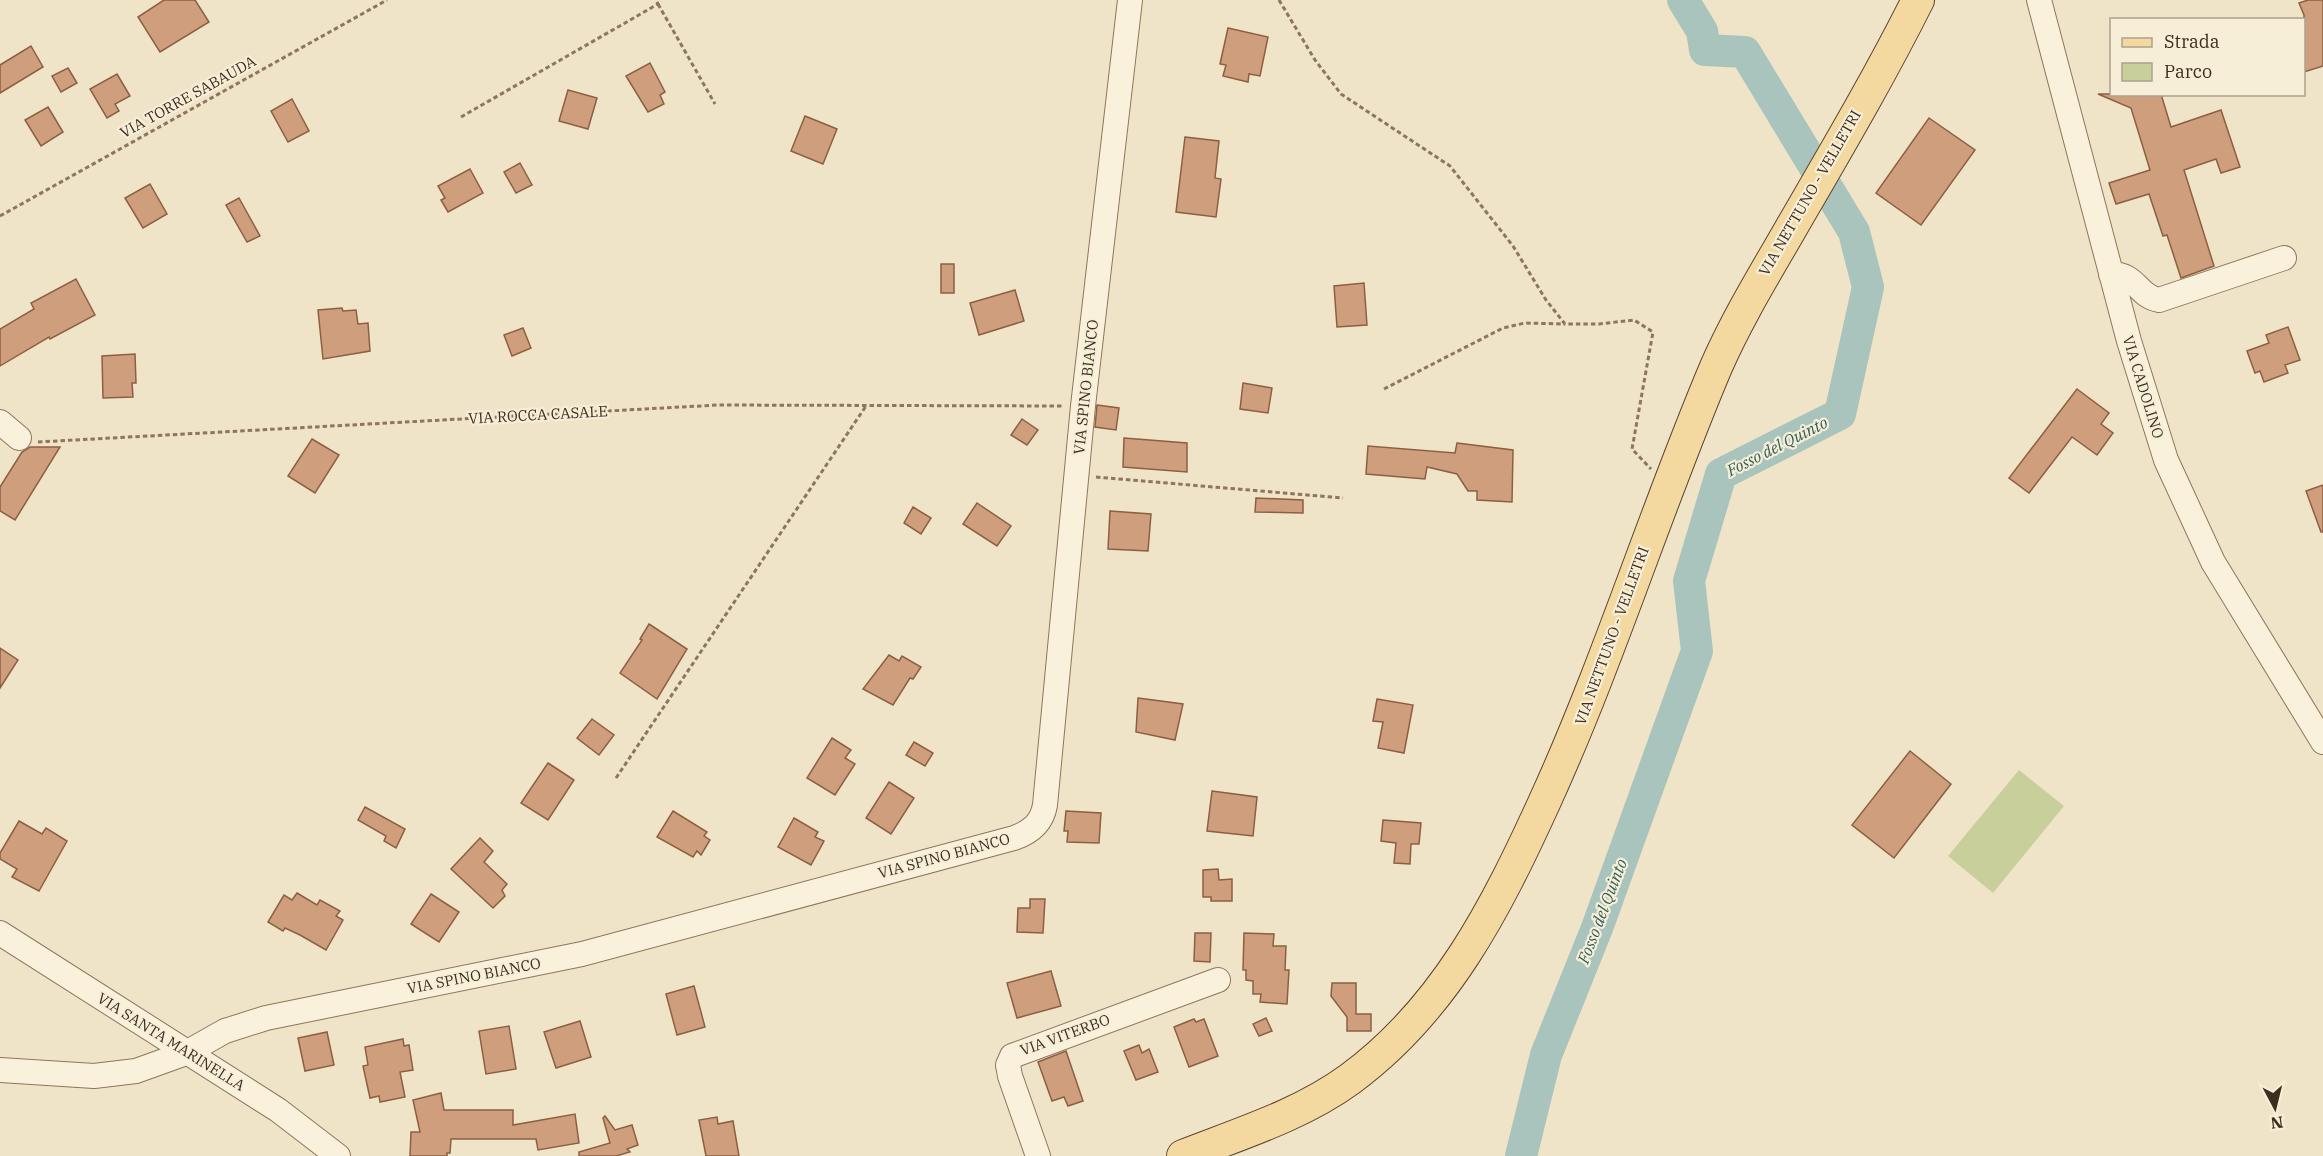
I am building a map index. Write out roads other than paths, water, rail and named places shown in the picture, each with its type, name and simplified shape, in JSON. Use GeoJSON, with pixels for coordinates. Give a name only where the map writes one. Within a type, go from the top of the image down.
{"type":"FeatureCollection","features":[{"type":"Feature","properties":{"kind":"main road","name":"VIA NETTUNO - VELLETRI"},"geometry":{"type":"LineString","coordinates":[[1183,1156],[1281,1117],[1344,1083],[1379,1056],[1408,1028],[1456,970],[1503,892],[1579,725],[1668,486],[1732,334],[1918,0]]}},
{"type":"Feature","properties":{"kind":"street","name":"VIA SPINO BIANCO"},"geometry":{"type":"LineString","coordinates":[[0,1070],[85,1076],[118,1074],[144,1069],[186,1053],[225,1032],[260,1020],[582,954],[1027,832],[1043,816],[1045,804],[1083,406],[1130,0]]}},
{"type":"Feature","properties":{"kind":"street","name":"VIA CADOLINO"},"geometry":{"type":"LineString","coordinates":[[2038,0],[2111,274],[2157,435],[2185,506],[2238,606],[2323,742]]}},
{"type":"Feature","properties":{"kind":"street"},"geometry":{"type":"LineString","coordinates":[[2111,274],[2128,277],[2146,295],[2159,300],[2284,258]]}},
{"type":"Feature","properties":{"kind":"street"},"geometry":{"type":"LineString","coordinates":[[0,422],[19,438]]}},
{"type":"Feature","properties":{"kind":"street","name":"VIA SANTA MARINELLA"},"geometry":{"type":"LineString","coordinates":[[0,933],[278,1110],[338,1156]]}},
{"type":"Feature","properties":{"kind":"street","name":"VIA VITERBO"},"geometry":{"type":"LineString","coordinates":[[1038,1156],[1010,1076],[1008,1065],[1012,1056],[1218,980]]}},
{"type":"Feature","properties":{"kind":"waterway","name":"Fosso del Quinto"},"geometry":{"type":"LineString","coordinates":[[1521,1156],[1546,1055],[1597,928],[1697,651],[1689,581],[1721,474],[1840,414],[1868,287],[1854,232],[1745,52],[1705,50],[1702,31],[1683,0]]}}]}
